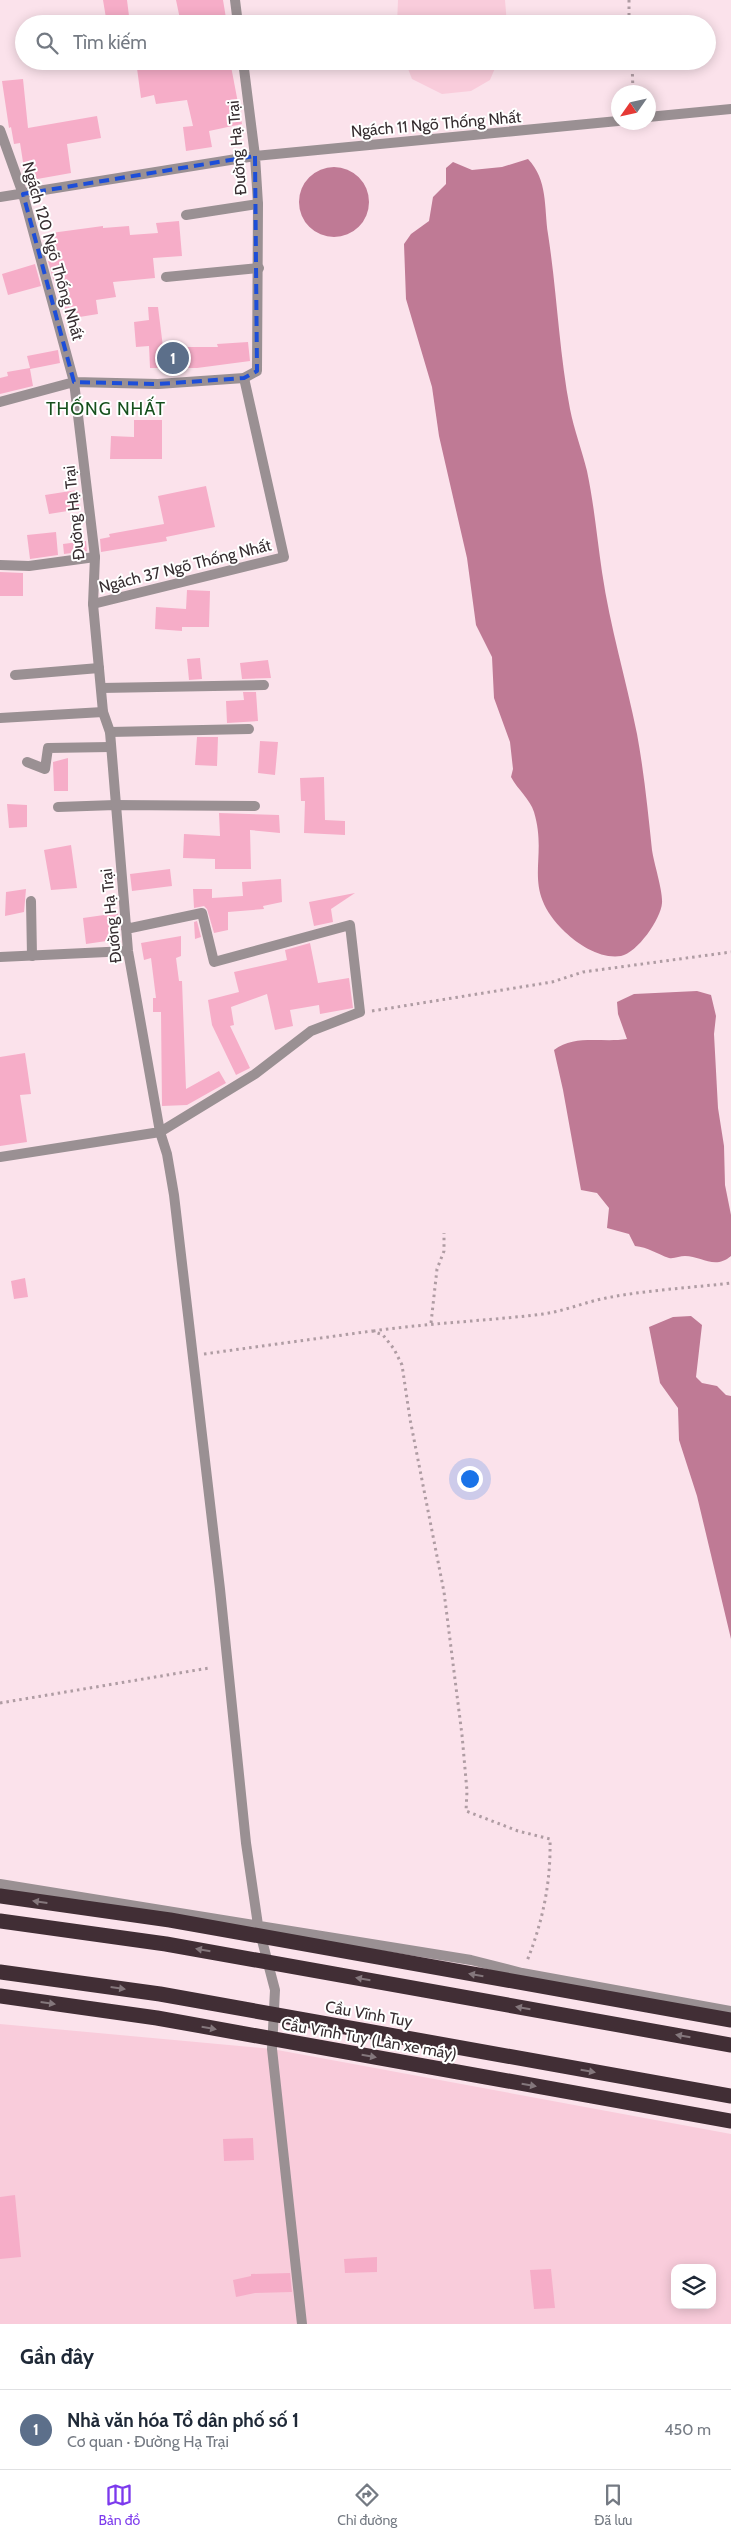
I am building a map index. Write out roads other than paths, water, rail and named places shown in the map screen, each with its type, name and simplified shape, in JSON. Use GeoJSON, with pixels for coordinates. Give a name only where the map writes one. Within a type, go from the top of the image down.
{"type":"FeatureCollection","features":[{"type":"Feature","properties":{"kind":"highway"},"geometry":{"type":"LineString","coordinates":[[0,1896],[170,1920],[731,2020]]}},
{"type":"Feature","properties":{"kind":"highway","name":"Cầu Vĩnh Tuy"},"geometry":{"type":"LineString","coordinates":[[0,1921],[166,1944],[731,2045]]}},
{"type":"Feature","properties":{"kind":"highway","name":"Cầu Vĩnh Tuy"},"geometry":{"type":"LineString","coordinates":[[0,1972],[160,1994],[731,2096]]}},
{"type":"Feature","properties":{"kind":"highway","name":"Cầu Vĩnh Tuy (Làn xe máy)"},"geometry":{"type":"LineString","coordinates":[[0,1996],[156,2018],[731,2121]]}},
{"type":"Feature","properties":{"kind":"street"},"geometry":{"type":"LineString","coordinates":[[235,0],[237,15]]}},
{"type":"Feature","properties":{"kind":"street","name":"Đường Hạ Trại"},"geometry":{"type":"LineString","coordinates":[[244,70],[256,156],[259,268],[257,371],[244,378]]}},
{"type":"Feature","properties":{"kind":"street"},"geometry":{"type":"LineString","coordinates":[[656,116],[731,109]]}},
{"type":"Feature","properties":{"kind":"street","name":"Ngách 11 Ngõ Thống Nhất"},"geometry":{"type":"LineString","coordinates":[[0,197],[256,156],[611,122]]}},
{"type":"Feature","properties":{"kind":"street","name":"Ngách 120 Ngõ Thống Nhất"},"geometry":{"type":"LineString","coordinates":[[0,130],[23,194],[74,382]]}},
{"type":"Feature","properties":{"kind":"street"},"geometry":{"type":"LineString","coordinates":[[186,215],[258,204]]}},
{"type":"Feature","properties":{"kind":"street"},"geometry":{"type":"LineString","coordinates":[[166,277],[259,268]]}},
{"type":"Feature","properties":{"kind":"street"},"geometry":{"type":"LineString","coordinates":[[0,402],[74,382],[158,384],[244,378]]}},
{"type":"Feature","properties":{"kind":"street","name":"Ngách 37 Ngõ Thống Nhất"},"geometry":{"type":"LineString","coordinates":[[94,604],[284,557],[244,378]]}},
{"type":"Feature","properties":{"kind":"street","name":"Đường Hạ Trại"},"geometry":{"type":"LineString","coordinates":[[74,382],[95,557],[94,604],[99,668],[103,712],[110,732],[128,951],[160,1132],[167,1154],[174,1195],[246,1843],[258,1925],[275,1990],[272,2049],[302,2324]]}},
{"type":"Feature","properties":{"kind":"street"},"geometry":{"type":"LineString","coordinates":[[0,565],[29,566],[95,557]]}},
{"type":"Feature","properties":{"kind":"street"},"geometry":{"type":"LineString","coordinates":[[15,675],[99,668]]}},
{"type":"Feature","properties":{"kind":"street"},"geometry":{"type":"LineString","coordinates":[[102,688],[264,685]]}},
{"type":"Feature","properties":{"kind":"street"},"geometry":{"type":"LineString","coordinates":[[0,718],[103,712]]}},
{"type":"Feature","properties":{"kind":"street"},"geometry":{"type":"LineString","coordinates":[[110,732],[248,729]]}},
{"type":"Feature","properties":{"kind":"street"},"geometry":{"type":"LineString","coordinates":[[27,762],[45,769],[48,748],[110,747]]}},
{"type":"Feature","properties":{"kind":"street"},"geometry":{"type":"LineString","coordinates":[[58,807],[115,805],[255,806]]}},
{"type":"Feature","properties":{"kind":"street"},"geometry":{"type":"LineString","coordinates":[[31,901],[32,956]]}},
{"type":"Feature","properties":{"kind":"street"},"geometry":{"type":"LineString","coordinates":[[0,1157],[160,1132],[254,1074],[311,1031],[360,1012],[350,925],[214,962],[202,913],[126,929]]}},
{"type":"Feature","properties":{"kind":"street"},"geometry":{"type":"LineString","coordinates":[[0,957],[128,951]]}},
{"type":"Feature","properties":{"kind":"street"},"geometry":{"type":"LineString","coordinates":[[0,1884],[471,1960],[522,1974],[731,2011]]}},
{"type":"Feature","properties":{"kind":"place","name":"Nhà văn hóa Tổ dân phố số 1"},"geometry":{"type":"Point","coordinates":[173,358]}},
{"type":"Feature","properties":{"kind":"district","name":"THỐNG NHẤT"},"geometry":{"type":"Point","coordinates":[106,409]}}]}
